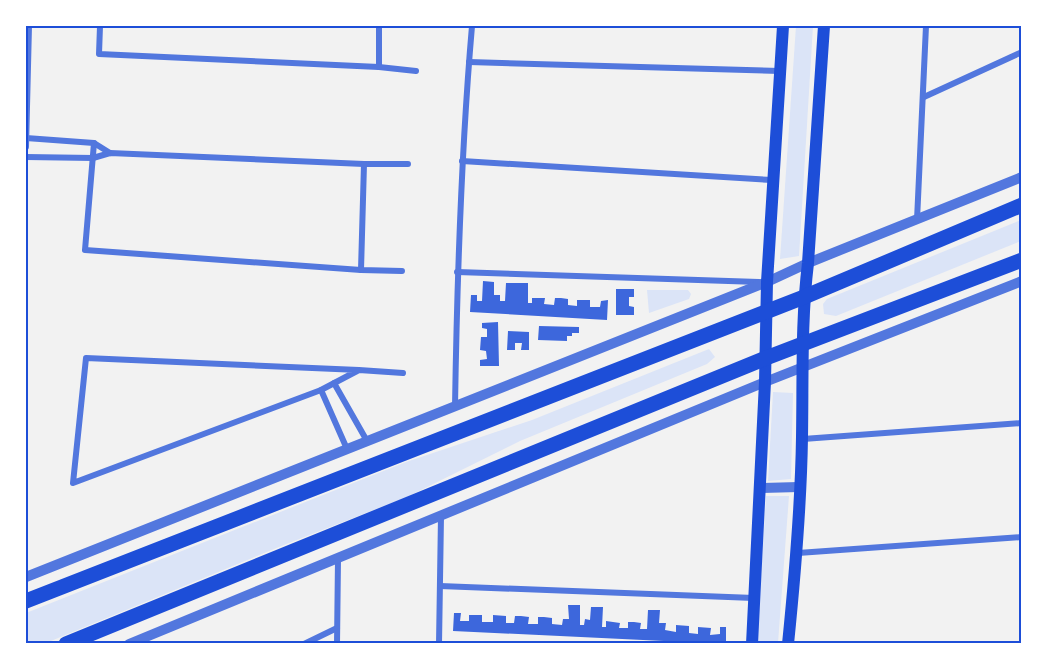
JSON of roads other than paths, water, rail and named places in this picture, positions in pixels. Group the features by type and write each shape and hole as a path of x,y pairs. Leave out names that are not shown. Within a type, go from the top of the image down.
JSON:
{"main road":[{"path":"752,644 766,358 765,311 783,26"},
{"path":"788,644 798,553 804,297 824,26"},
{"path":"26,601 804,297 1022,205"},
{"path":"66,644 766,358 1022,260"}],"street":[{"path":"26,147 29,26"},
{"path":"100,26 99,54 379,67 416,71"},
{"path":"379,26 379,67"},
{"path":"455,407 457,272 472,26"},
{"path":"916,220 926,26"},
{"path":"924,97 1022,52"},
{"path":"469,62 780,70"},
{"path":"26,138 94,143 110,153"},
{"path":"94,143 85,250 402,271"},
{"path":"26,157 93,159 110,153 408,164"},
{"path":"462,161 772,180"},
{"path":"361,270 364,164"},
{"path":"26,577 767,282 808,263 1022,177"},
{"path":"457,272 767,282"},
{"path":"129,644 765,382 1022,281"},
{"path":"359,370 321,390 74,483 86,358 359,370 403,373"},
{"path":"334,383 367,441"},
{"path":"321,390 347,449"},
{"path":"802,439 1022,423"},
{"path":"760,488 799,487"},
{"path":"439,644 441,516"},
{"path":"798,553 1022,537"},
{"path":"337,644 338,559"},
{"path":"440,586 754,598"},
{"path":"304,644 337,628"}]}
